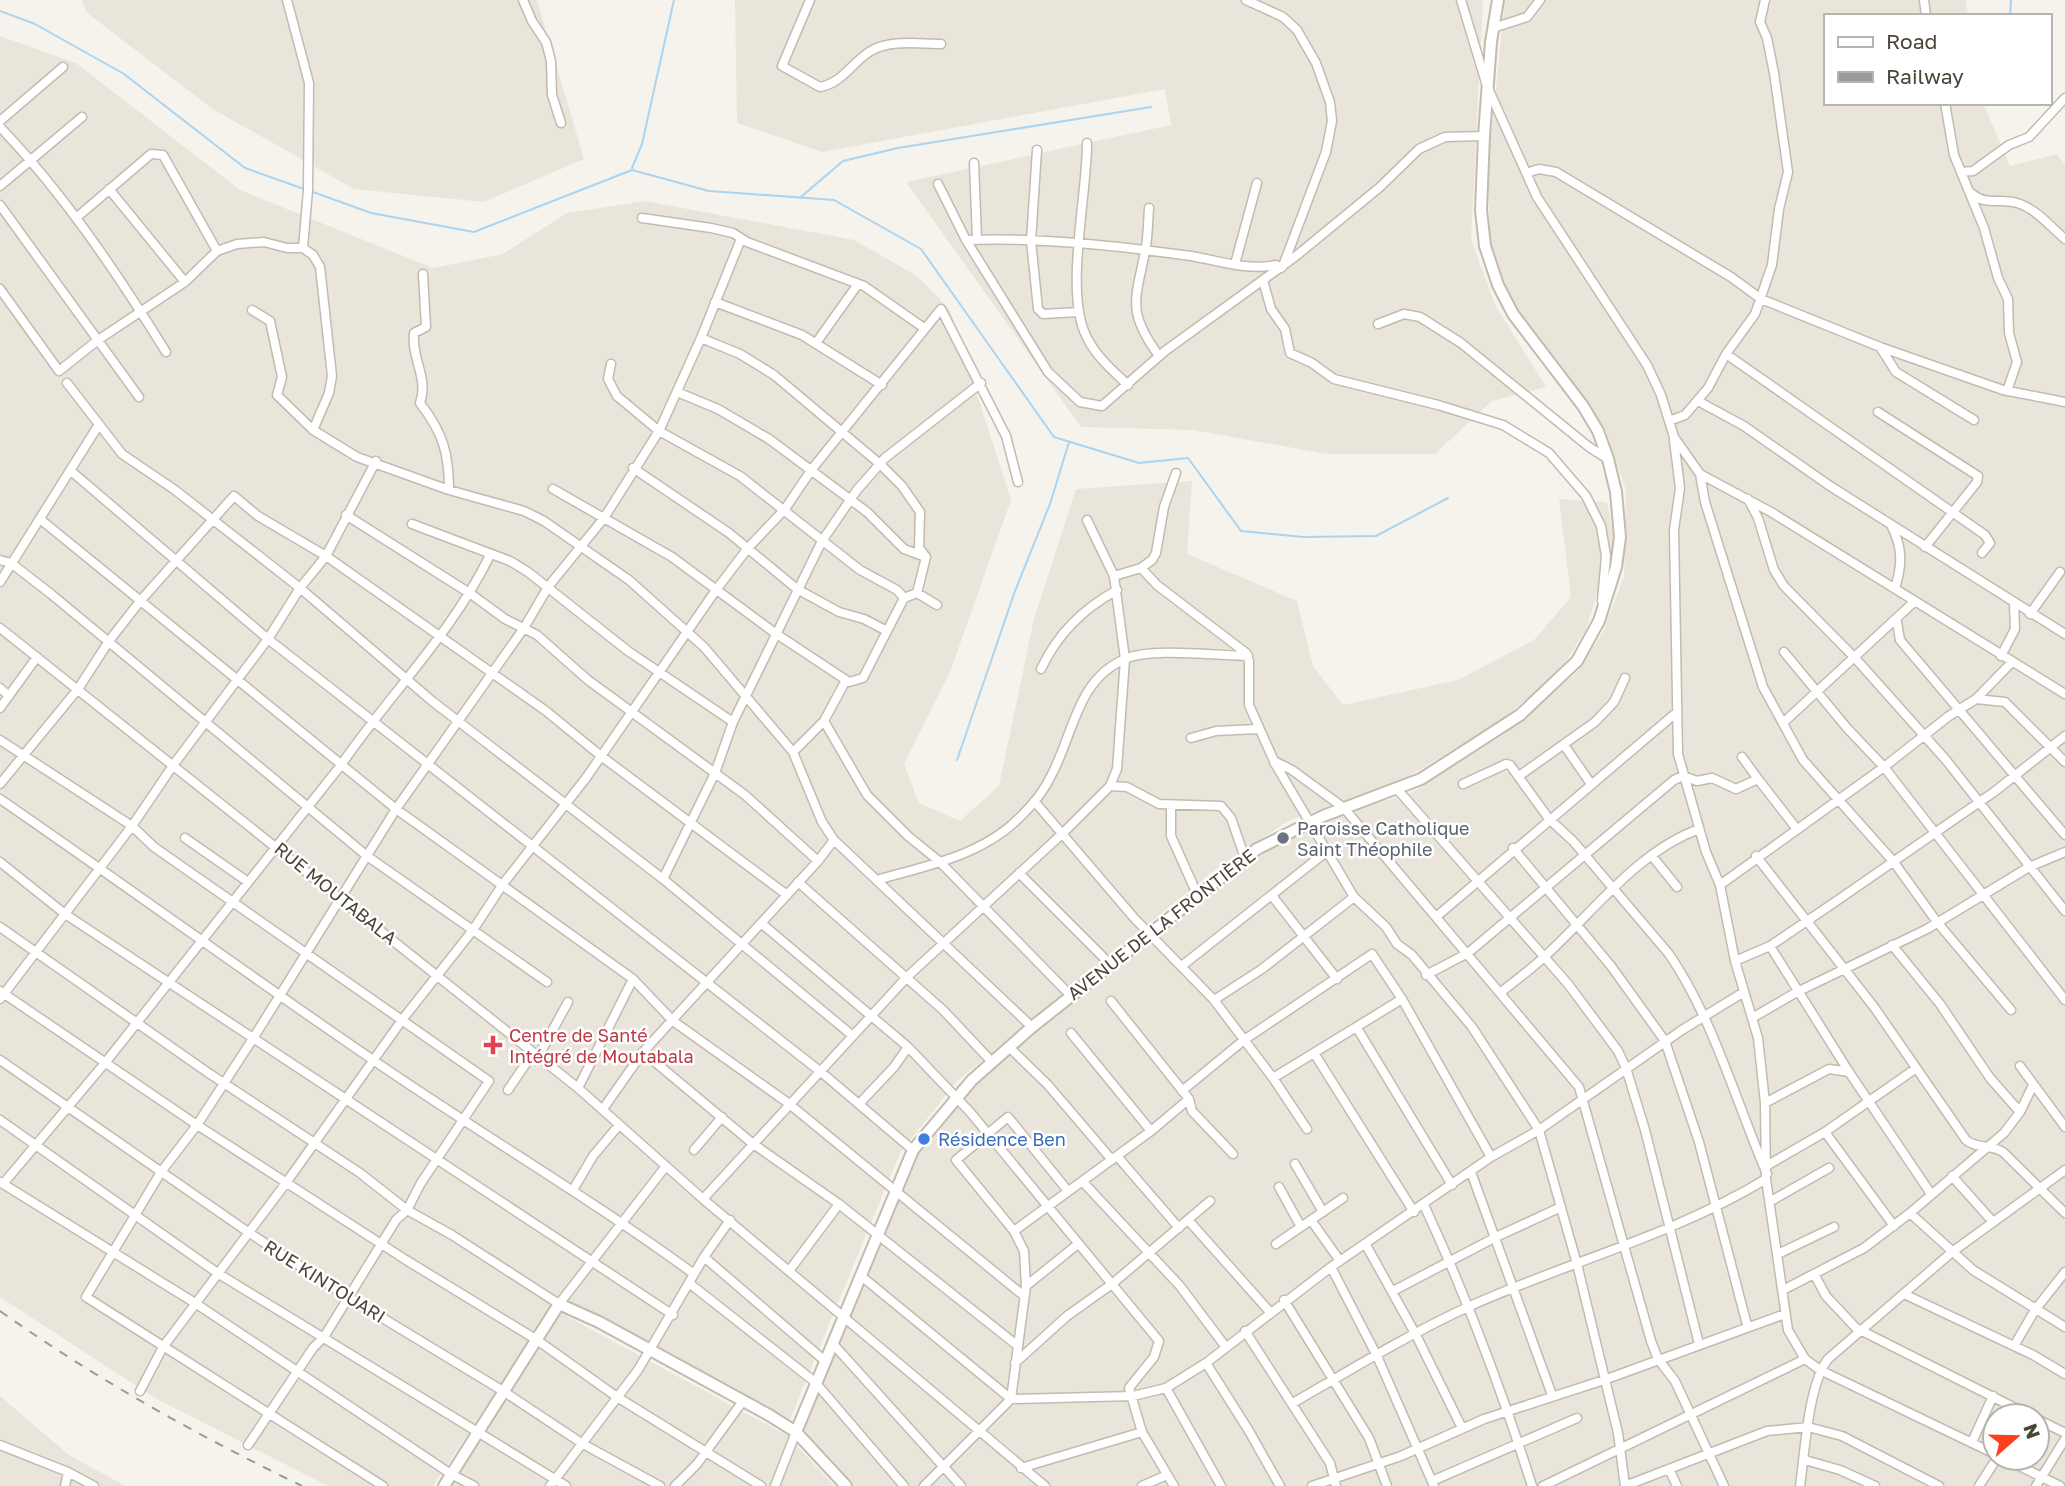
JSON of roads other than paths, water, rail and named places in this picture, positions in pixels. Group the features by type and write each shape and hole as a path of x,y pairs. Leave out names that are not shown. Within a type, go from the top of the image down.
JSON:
{"street":[{"path":"287,0 309,83 303,248"},
{"path":"523,0 532,21 547,42 551,61 552,94 561,123"},
{"path":"810,0 782,66 820,87 845,75 878,48 941,44"},
{"path":"1246,0 1283,17 1297,30 1316,63 1330,102 1332,121 1326,152 1282,267"},
{"path":"1461,0 1487,86 1526,173 1548,214 1597,284 1647,365 1674,437 1680,488 1674,530 1678,754 1699,829 1720,885 1735,961 1758,1038 1765,1103 1767,1173 1788,1330 1805,1359 1820,1370 1981,1447"},
{"name":"AVENUE DE LA FRONTIÈRE","path":"776,1485 815,1382 834,1345 894,1191 913,1150 955,1098 1031,1027 1070,995 1197,894 1274,838 1344,808 1398,790 1446,766 1520,715 1577,661 1599,621 1616,567 1620,537 1616,492 1608,459 1598,431 1583,406 1513,314 1489,262 1481,210 1487,86 1498,0"},
{"path":"1493,28 1527,17 1540,0"},
{"path":"1669,421 1685,415 1698,401 1755,313 1772,265 1778,216 1788,172 1774,73 1767,38 1760,22 1765,0"},
{"path":"0,121 63,67"},
{"path":"1961,172 1973,171 2009,145 2029,137 2065,98"},
{"path":"1945,105 1954,155 1971,193 1998,278 2008,299 2009,333 2017,362 2007,391"},
{"path":"0,186 82,117"},
{"path":"0,128 31,160 76,218 141,311 166,352"},
{"path":"939,184 966,240 1034,353 1056,382 1080,402 1097,406 1106,405 1159,356 1282,267 1380,187 1419,149 1445,137 1484,136"},
{"path":"1087,143 1080,245 1079,312 1093,348 1128,385"},
{"path":"1037,150 1031,241 1040,312 1079,312"},
{"path":"76,218 151,154 163,155 217,251"},
{"path":"974,163 977,239"},
{"path":"1526,173 1539,169 1556,172 1721,271 1761,299 1880,347 2007,391 2065,402"},
{"path":"1235,264 1257,183"},
{"path":"109,189 185,282"},
{"path":"1971,193 1987,203 2007,201 2021,204 2065,239"},
{"path":"0,205 139,397"},
{"path":"1149,208 1145,251 1136,282 1135,300 1143,335 1159,356"},
{"path":"642,218 733,233 741,239 858,284 925,328"},
{"path":"383,1486 86,1297 161,1171 197,1125 396,809 456,720 524,628 548,587 604,518 633,468 659,431 741,239"},
{"path":"966,240 1080,245 1145,251 1256,268 1276,265 1282,267"},
{"path":"0,289 59,371 98,340 185,282 217,251 256,241 287,248 303,248 313,255 320,267 328,363 332,376 329,393 313,430"},
{"path":"423,274 426,327 414,333 412,348 425,384 420,403 440,435 449,457 449,490"},
{"path":"1263,280 1271,309 1285,329 1292,355 1312,363 1334,379 1503,425 1517,436 1531,440 1552,456 1586,496 1604,538 1606,556 1599,621"},
{"path":"816,343 858,284"},
{"path":"715,302 790,330 816,343 882,385"},
{"path":"140,1391 163,1347 316,1143 402,1020 473,930 503,884 601,756 716,590 748,548 785,509 812,469 941,309 1006,436 1018,482"},
{"path":"252,310 270,321 282,377 277,395 313,430 358,457 376,461 449,490 524,511 629,580 688,631 793,752 825,827 834,840 1031,1027"},
{"path":"1378,324 1404,314 1420,317 1461,343 1560,424 1608,459"},
{"path":"701,338 740,354 774,375 825,415 841,433 880,464 902,486 920,512 919,548 926,557"},
{"path":"1880,347 1896,372 1974,420"},
{"path":"1726,354 1988,538 1990,543 1982,553"},
{"path":"611,364 608,379 617,396 659,431 740,476 860,570 897,590 904,598"},
{"path":"67,383 122,454 214,519 300,588 405,679 564,805 663,879 853,1036"},
{"path":"663,879 715,773 733,722 822,541 849,501 880,464 981,383"},
{"path":"677,392 718,409 812,469 849,501 867,512 904,549 926,557"},
{"path":"1698,401 1744,426 1926,547 2065,634"},
{"path":"1878,412 1978,476 1977,482 1926,547"},
{"path":"0,582 98,426"},
{"path":"1674,437 1700,474 1705,502 1763,687 1803,760 1893,861 1937,922 2011,1010"},
{"path":"376,461 326,556 300,588 268,639 174,764 132,826 1,995 286,1183 537,1340 617,1396 761,1486"},
{"path":"633,468 748,548 797,589 839,612 864,619 887,631"},
{"path":"71,471 268,639 821,1072 913,1150"},
{"path":"1114,576 1141,568 1156,553 1164,508 1176,473"},
{"path":"1700,474 1748,499 2065,694"},
{"path":"553,489 672,557 775,633 846,680 857,681 863,678 904,598 917,593"},
{"path":"0,784 78,689 109,641 141,600 234,496 258,516 326,556 441,636 787,895"},
{"path":"1748,499 1758,519 1774,570 1784,586 1855,658 1924,735 2065,911"},
{"path":"346,515 537,635 588,680 744,795 818,861"},
{"path":"40,519 204,651 235,681 396,809 633,979 673,1021 788,1103 1024,1296"},
{"path":"703,1199 788,1103 821,1072 907,977 1110,786 1117,769 1125,659 1114,576 1087,520"},
{"path":"412,524 509,561 548,587 618,643 733,722"},
{"path":"1891,524 1899,541 1901,561 1895,589"},
{"path":"474,1486 451,1474 195,1303 2,1183 105,1063 341,765 372,720 441,636 471,594 491,555"},
{"path":"917,593 926,557"},
{"path":"0,560 10,563 109,641 367,856 547,982"},
{"path":"1141,568 1157,584 1248,656"},
{"path":"2030,614 2060,572"},
{"path":"1041,669 1056,640 1079,615 1117,590"},
{"path":"917,593 937,605"},
{"path":"1784,722 1896,622 1915,601"},
{"path":"2001,656 2015,629 2014,604"},
{"path":"1896,622 1900,640 2065,835"},
{"name":"RUE MOUTABALA","path":"0,628 578,1088 703,1199 1045,1486"},
{"path":"1784,652 1815,692 1884,767 2065,1000"},
{"path":"877,880 940,862 1000,835 1035,802 1052,774 1084,695 1100,674 1125,659 1147,654 1248,656"},
{"path":"1248,656 1249,705 1257,729 1326,852 1354,897 1386,927 1472,1027 1539,1130 1577,1264 1620,1449 1625,1486 1670,1471 1767,1431 1808,1427 1842,1436 1939,1486"},
{"path":"0,708 37,657"},
{"path":"1720,885 1756,856 1976,699 2012,662"},
{"path":"1519,776 1609,709 1625,677"},
{"path":"793,752 824,721 846,680"},
{"path":"0,688 9,696"},
{"path":"1976,699 2005,702 2052,746 2065,762"},
{"path":"1436,917 1513,848 1676,712"},
{"path":"824,721 867,795 908,836 940,862 982,908 1070,995"},
{"path":"1191,738 1216,731 1257,729"},
{"path":"1735,961 1770,946 1980,802 2065,736"},
{"path":"0,740 132,826 154,847 489,1082 421,1183 407,1210 396,1220 384,1244 324,1337 248,1445"},
{"path":"1564,745 1591,784"},
{"path":"1742,757 1796,828"},
{"path":"1274,761 1344,808 1567,1071 1583,1096 1658,1359 1675,1381 1724,1486"},
{"path":"1463,784 1506,764 1519,776 1549,819 1669,954 1683,974 1704,1017 1767,1173"},
{"path":"1426,975 1468,953 1510,920 1663,787 1683,776 1697,781 1712,778 1736,789 1758,779"},
{"path":"1110,786 1126,787 1159,804 1221,806 1226,809 1245,858"},
{"path":"1398,790 1545,957 1611,1041 1626,1068 1699,1344"},
{"path":"0,799 100,868 199,942 374,1061 573,1190 694,1274"},
{"path":"1035,802 1147,933 1183,965 1214,1000 1273,1077 1307,1129"},
{"path":"1171,806 1171,836 1197,894"},
{"path":"1501,992 1545,957 1576,923 1667,843 1699,829"},
{"path":"185,838 248,882"},
{"path":"603,1109 643,1052 818,861 834,840"},
{"path":"1513,848 1576,923 1665,1041 1699,1142 1747,1325"},
{"path":"1183,965 1273,897 1326,852"},
{"path":"1752,1018 1797,992 1937,922 2029,867 2065,852"},
{"path":"1652,856 1677,887"},
{"path":"1756,856 1844,968 1966,1140 1971,1145 1987,1146 2003,1152 2065,1213"},
{"path":"0,862 65,914 673,1315"},
{"path":"1019,873 1110,964"},
{"path":"798,882 907,977 992,1062"},
{"path":"1273,897 1337,979"},
{"path":"1214,1000 1354,897"},
{"path":"761,923 908,1047 988,1133 1046,1207 1159,1341 1154,1357 1131,1383 1142,1432 1174,1486"},
{"path":"0,928 224,1083 316,1143 407,1210 452,1235 559,1304 651,1350 796,1433 846,1486"},
{"path":"1892,945 1940,1004 1990,1078 2020,1112"},
{"path":"1770,946 1868,1102 1931,1194"},
{"path":"1182,1091 1244,1040 1373,954 1402,999 1492,1157"},
{"path":"578,1088 633,979"},
{"path":"860,1275 1011,1399 1133,1396 1166,1388 1206,1363 1284,1300 1331,1267 1492,1157 1539,1130 1583,1096 1665,1041 1744,992"},
{"path":"1273,1077 1402,999"},
{"path":"1111,1001 1182,1091 1192,1111 1233,1154"},
{"path":"508,1090 535,1055 568,1002"},
{"path":"1357,1028 1452,1185"},
{"path":"1071,1033 1151,1131"},
{"path":"860,1104 908,1047"},
{"path":"1010,1048 1048,1085 1179,1228"},
{"path":"643,1052 752,1143 839,1204 1018,1346"},
{"path":"1314,1053 1414,1212"},
{"name":"RUE KINTOUARI","path":"0,1060 248,1232 348,1297 503,1391 583,1444 660,1486"},
{"path":"2020,1066 2065,1127"},
{"path":"1765,1103 1829,1069 1849,1072"},
{"path":"1293,1404 1468,1307 1716,1208 1915,1069"},
{"path":"1783,1290 1864,1248 1910,1213 2004,1133 2020,1112 2033,1084"},
{"path":"1014,1231 1151,1131 1188,1100"},
{"path":"694,1150 722,1117"},
{"path":"924,1486 980,1434 1011,1399 1026,1286 1024,1251 1014,1231 956,1161 1010,1118 1068,1191"},
{"path":"0,1120 135,1217 219,1273 552,1482 566,1486"},
{"path":"573,1190 593,1156 619,1125"},
{"path":"1825,1132 1894,1226"},
{"path":"1295,1164 1323,1212"},
{"path":"444,1486 559,1304 666,1166"},
{"path":"1771,1201 1829,1168"},
{"path":"1800,1486 1808,1427 1820,1370 1843,1344 1952,1252 2065,1170"},
{"path":"1471,1172 1552,1395"},
{"path":"1952,1176 1993,1222"},
{"path":"1083,1182 1180,1286 1225,1346"},
{"path":"1279,1187 1301,1227"},
{"path":"1276,1244 1343,1198"},
{"path":"1015,1363 1068,1316 1112,1284 1210,1201"},
{"path":"789,1271 839,1204"},
{"path":"1424,1205 1451,1261 1508,1410 1532,1486"},
{"path":"1393,1291 1496,1237 1562,1207"},
{"path":"1910,1213 1973,1270 2065,1327"},
{"path":"552,1482 651,1350 704,1257 730,1220"},
{"path":"1311,1220 1340,1261"},
{"path":"1189,1221 1270,1312"},
{"path":"1778,1254 1834,1227"},
{"path":"1026,1286 1078,1244"},
{"path":"1366,1245 1416,1335 1462,1429"},
{"path":"704,1257 825,1362"},
{"path":"1331,1267 1377,1356 1433,1484 1577,1418"},
{"path":"2014,1346 2035,1310 2065,1272"},
{"path":"1814,1274 1826,1296 1856,1328 2004,1402"},
{"path":"689,1283 815,1382 904,1486"},
{"path":"1904,1294 2014,1346 2065,1374"},
{"path":"1284,1300 1369,1438 1387,1486"},
{"path":"1312,1486 1335,1481 1380,1464 1508,1410 1604,1380 1747,1325 1785,1314"},
{"path":"1245,1331 1329,1462 1335,1481"},
{"path":"834,1345 961,1486"},
{"path":"1543,1486 1805,1359"},
{"path":"1206,1363 1280,1486"},
{"path":"1166,1388 1222,1486"},
{"path":"1972,1442 1993,1396"},
{"path":"675,1486 707,1450 743,1401"},
{"path":"1021,1468 1142,1432"},
{"path":"2038,1482 2065,1439"},
{"path":"0,1445 68,1472 94,1486"},
{"path":"1805,1460 1840,1470 1875,1486"},
{"path":"1670,1471 1677,1486"},
{"path":"65,1486 68,1472"},
{"path":"2023,1472 2038,1482 2060,1486"},
{"path":"1142,1486 1167,1475"}],"waterway":[{"path":"632,168 642,144 674,0"},
{"path":"2010,14 2011,0"},
{"path":"0,11 35,24 124,74 245,168 304,189"},
{"path":"802,196 843,161 898,148 1151,107"},
{"path":"313,192 371,213 474,232 632,170 709,191 834,200 921,249 1054,437 1139,463 1188,458 1241,531 1303,537 1376,536 1448,498"},
{"path":"957,760 1015,591 1050,504 1069,442"}],"railway":[{"path":"0,1311 73,1360 148,1405 302,1486"}],"place":[{"name":"Paroisse Catholique Saint Théophile","path":"1283,838"},
{"name":"Centre de Santé Intégré de Moutabala","path":"493,1045"},
{"name":"Résidence Ben","path":"924,1139"}]}
